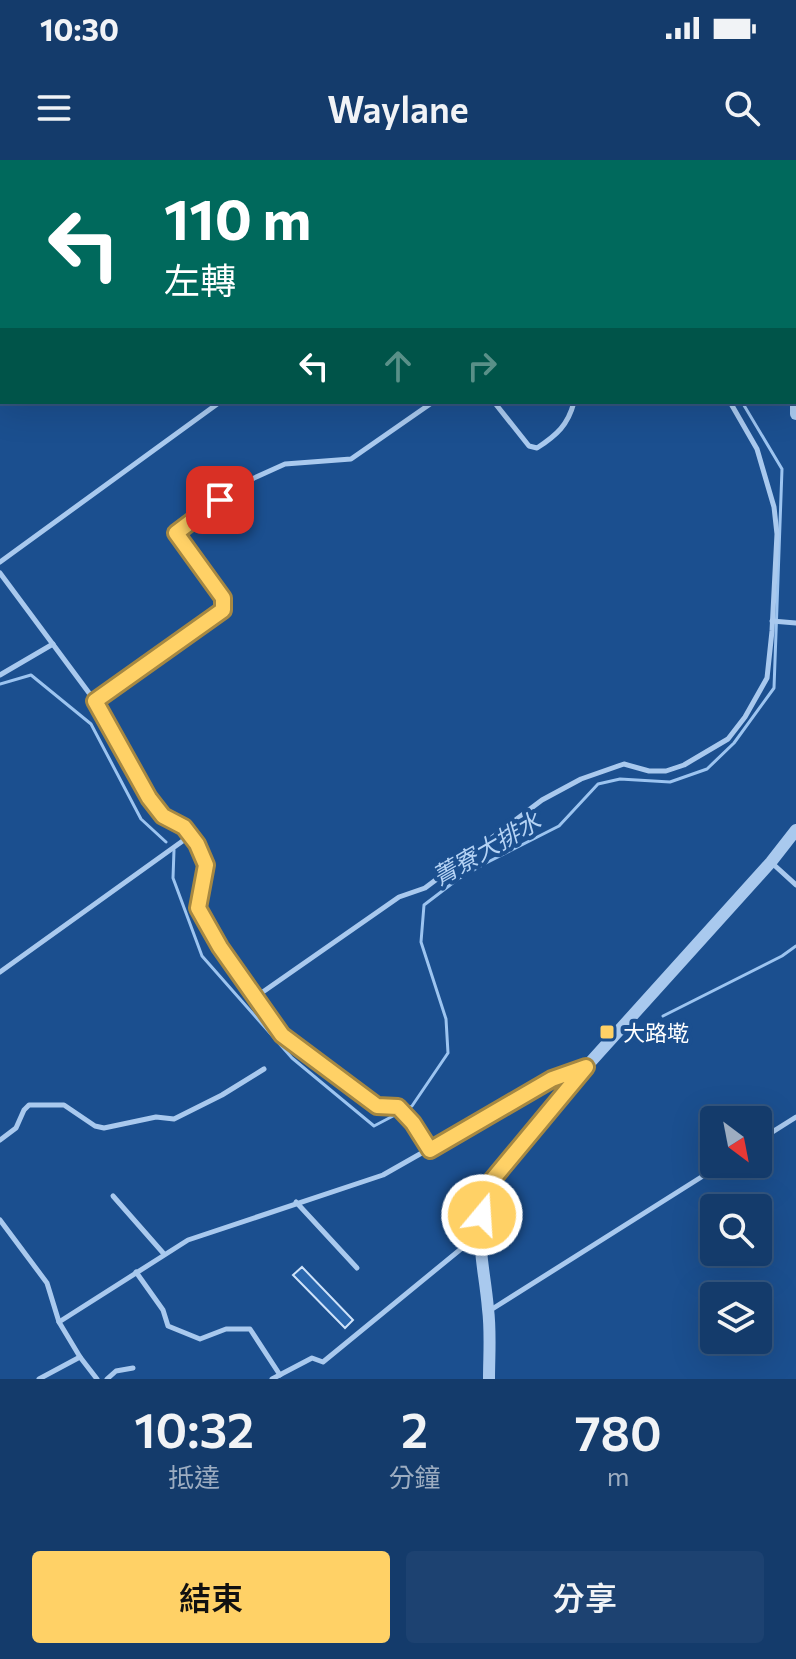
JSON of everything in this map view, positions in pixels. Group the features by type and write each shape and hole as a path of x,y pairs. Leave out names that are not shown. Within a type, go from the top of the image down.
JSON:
{"street":[{"path":"796,355 796,414"},
{"path":"489,1379 489,1311 478,1235 485,1195 493,1179 586,1067 771,862 796,830"}],"lane":[{"path":"0,562 217,404"},
{"path":"95,701 223,610 223,598 176,533 241,484 285,464 351,459 430,404"},
{"path":"496,404 529,446 537,448 559,434 570,417 573,404"},
{"path":"257,996 399,897 425,888 542,800 581,779 624,764 657,771 684,765 728,739 745,717 767,678 774,621 777,534 774,507 757,449 731,404"},
{"path":"0,573 95,701 149,798 163,816 184,827 197,844 206,865 198,908 220,947 282,1035 377,1106 398,1107 413,1123 430,1150"},
{"path":"774,621 796,623"},
{"path":"0,675 53,644"},
{"path":"0,972 191,835"},
{"path":"771,862 796,885"},
{"path":"59,1322 188,1240 383,1175 552,1079 586,1067"},
{"path":"0,1140 16,1128 29,1105 64,1105 95,1126 104,1128 156,1117 174,1119 264,1069"},
{"path":"772,1132 796,1117"},
{"path":"489,1311 700,1178"},
{"path":"113,1196 164,1254"},
{"path":"296,1202 357,1268"},
{"path":"0,1220 47,1283 59,1322 97,1379"},
{"path":"272,1379 312,1358 323,1362 478,1235"},
{"path":"136,1272 163,1310 168,1326 200,1339 226,1329 250,1329 280,1375"},
{"path":"39,1379 80,1357"},
{"path":"107,1379 116,1371 133,1368"}],"building":[{"path":"498,1199 518,1216 509,1225 505,1222 500,1228 491,1220 493,1205"},
{"path":"302,1267 353,1320 345,1328 293,1275"}],"waterway":[{"name":"菁寮大排水","path":"174,850 173,878 202,956 292,1058 374,1126 412,1106 448,1053 446,1019 421,942 424,905 458,879 559,826 598,784 620,779 670,782 707,769 734,743 774,688 782,469 743,404"},
{"name":"菁寮大排水","path":"0,684 31,675 91,724 141,819 166,842"},
{"path":"663,1016 796,946"}],"place":[{"name":"大路墘","path":"607,1032"}],"route":[{"path":"220,500 176,533 223,598 223,610 95,701 149,798 163,816 184,827 197,844 206,865 198,908 220,947 282,1035 377,1106 398,1107 413,1123 430,1150 552,1079 586,1067 493,1179 485,1195 482,1215"}]}
